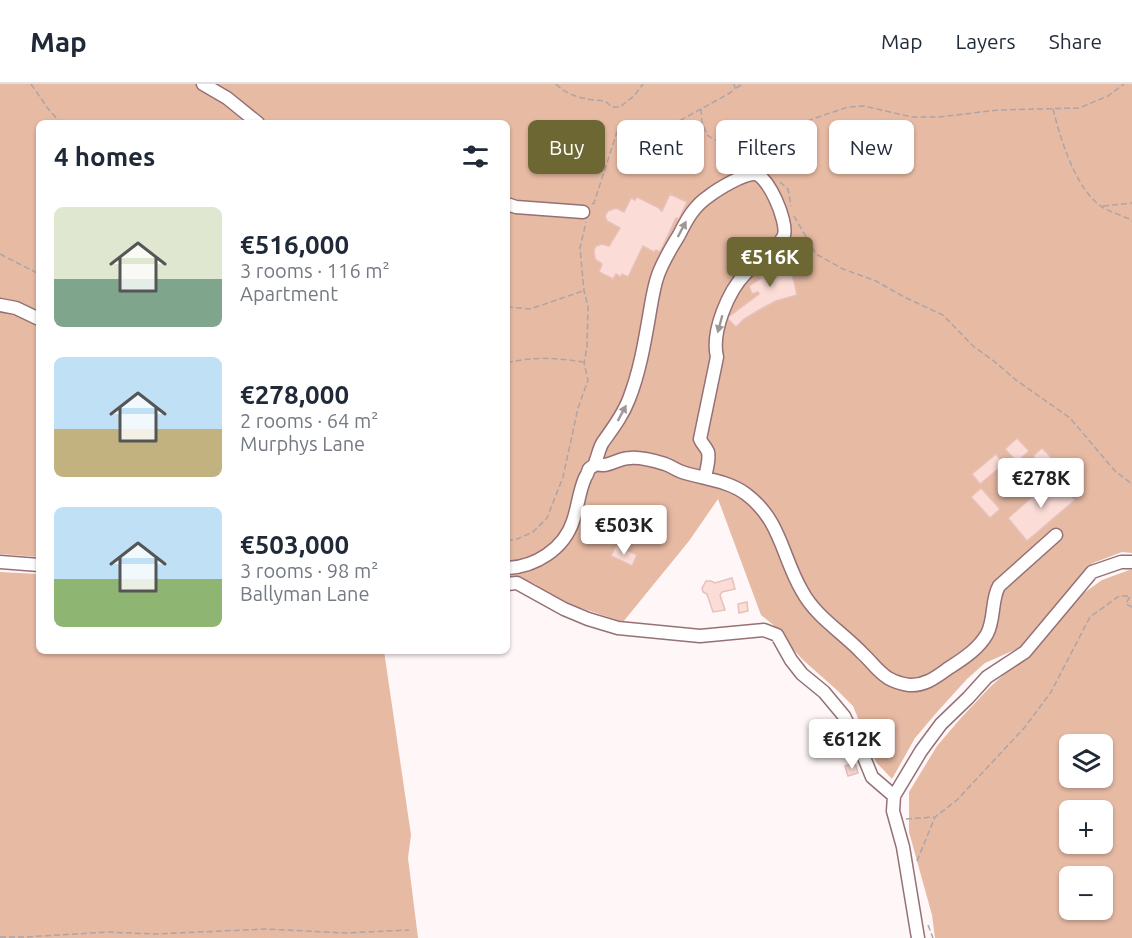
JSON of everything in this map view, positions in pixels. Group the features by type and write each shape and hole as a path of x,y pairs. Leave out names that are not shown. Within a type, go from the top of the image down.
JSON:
{"street":[{"path":"203,84 227,98 254,120"},
{"path":"510,568 526,566 541,560 566,537 573,523 584,481 595,464 602,444 629,400 639,366 658,275 689,215 710,195 751,174 757,174 764,178 781,212 785,223 785,233 780,242 744,274 725,306 718,327 717,357 700,439 709,457 705,478"},
{"path":"510,205 583,212"},
{"path":"0,305 16,308 36,318"},
{"path":"595,464 601,465 625,458 638,458 665,464 679,472 737,488 747,495 772,521 802,592 814,608 882,673 898,683 911,685 933,680 969,654 987,634 999,586 1056,535"},
{"path":"0,562 36,565"},
{"path":"918,938 903,847 893,811 894,796 921,751 941,724 987,676 1024,652 1092,572 1121,562 1132,562"},
{"path":"510,583 517,582 564,609 588,619 618,627 700,636 764,630 777,635 790,660 802,674 824,692 844,716 872,777 894,796"}],"path":[{"path":"31,84 58,120"},
{"path":"556,84 573,95 605,101 612,107 620,107 634,96 643,84"},
{"path":"734,84 735,88"},
{"path":"510,540 533,532 547,518 563,477 588,380 584,363 587,347 588,306 584,291 580,248 586,221 583,212 594,203 617,132 633,124 645,128 670,126 743,84"},
{"path":"810,120 848,107 864,106 912,117 939,117 998,110 1080,108 1108,96 1124,84"},
{"path":"701,108 702,122 707,135 716,140"},
{"path":"1053,108 1058,131 1083,189 1102,207 1132,220"},
{"path":"776,178 789,189 791,208"},
{"path":"1102,207 1132,203"},
{"path":"793,215 816,254 843,269 876,281 943,315 973,346 1070,418 1115,471 1132,484"},
{"path":"0,254 36,272"},
{"path":"510,307 530,309 584,291"},
{"path":"510,362 535,357 584,363"},
{"path":"918,869 917,860 935,817 957,800 1025,727 1051,692 1090,617 1119,596 1130,596 1126,604 1132,606"},
{"path":"896,820 935,817"},
{"path":"926,919 933,938"},
{"path":"0,937 266,929 345,933 409,930"}],"shaded area":[{"path":"0,84 1132,84 1132,553 1122,552 1093,563 1019,648 985,663 967,679 915,738 892,779 876,762 853,706 803,660 777,628 761,615 718,499 689,541 623,622 544,593 535,584 510,577 510,120 36,120 36,557 0,554"},
{"path":"1132,569 1132,938 935,938 932,915 909,832 909,792 937,746 960,719 1078,597 1102,580"},
{"path":"0,572 36,574 36,654 384,654 411,835 408,858 418,938 0,938"}],"building":[{"path":"670,194 687,202 679,219 676,218 660,252 656,250 654,252 643,246 628,277 616,274 613,279 599,272 602,264 595,259 594,250 596,246 602,244 609,246 620,228 607,221 605,216 608,211 616,208 624,212 631,198 635,200 637,197 662,211"},
{"path":"787,253 800,260 792,276 797,295 776,301 744,319 736,327 727,318 759,294 758,292 752,294 749,286 761,278 759,277 765,266 769,269 775,258 782,262"},
{"path":"1017,438 1029,451 1017,462 1005,449"},
{"path":"1042,448 1062,469 1053,477 1033,456"},
{"path":"996,454 1004,464 980,484 972,474"},
{"path":"1055,477 1075,500 1027,541 1008,518"},
{"path":"981,488 1000,509 990,518 971,497"},
{"path":"616,545 637,555 632,566 611,556"},
{"path":"732,578 735,589 722,592 720,595 725,610 713,612 707,594 702,588 706,581 715,583"},
{"path":"747,602 748,611 739,613 738,604"},
{"path":"855,763 858,773 848,776 845,766"}]}
